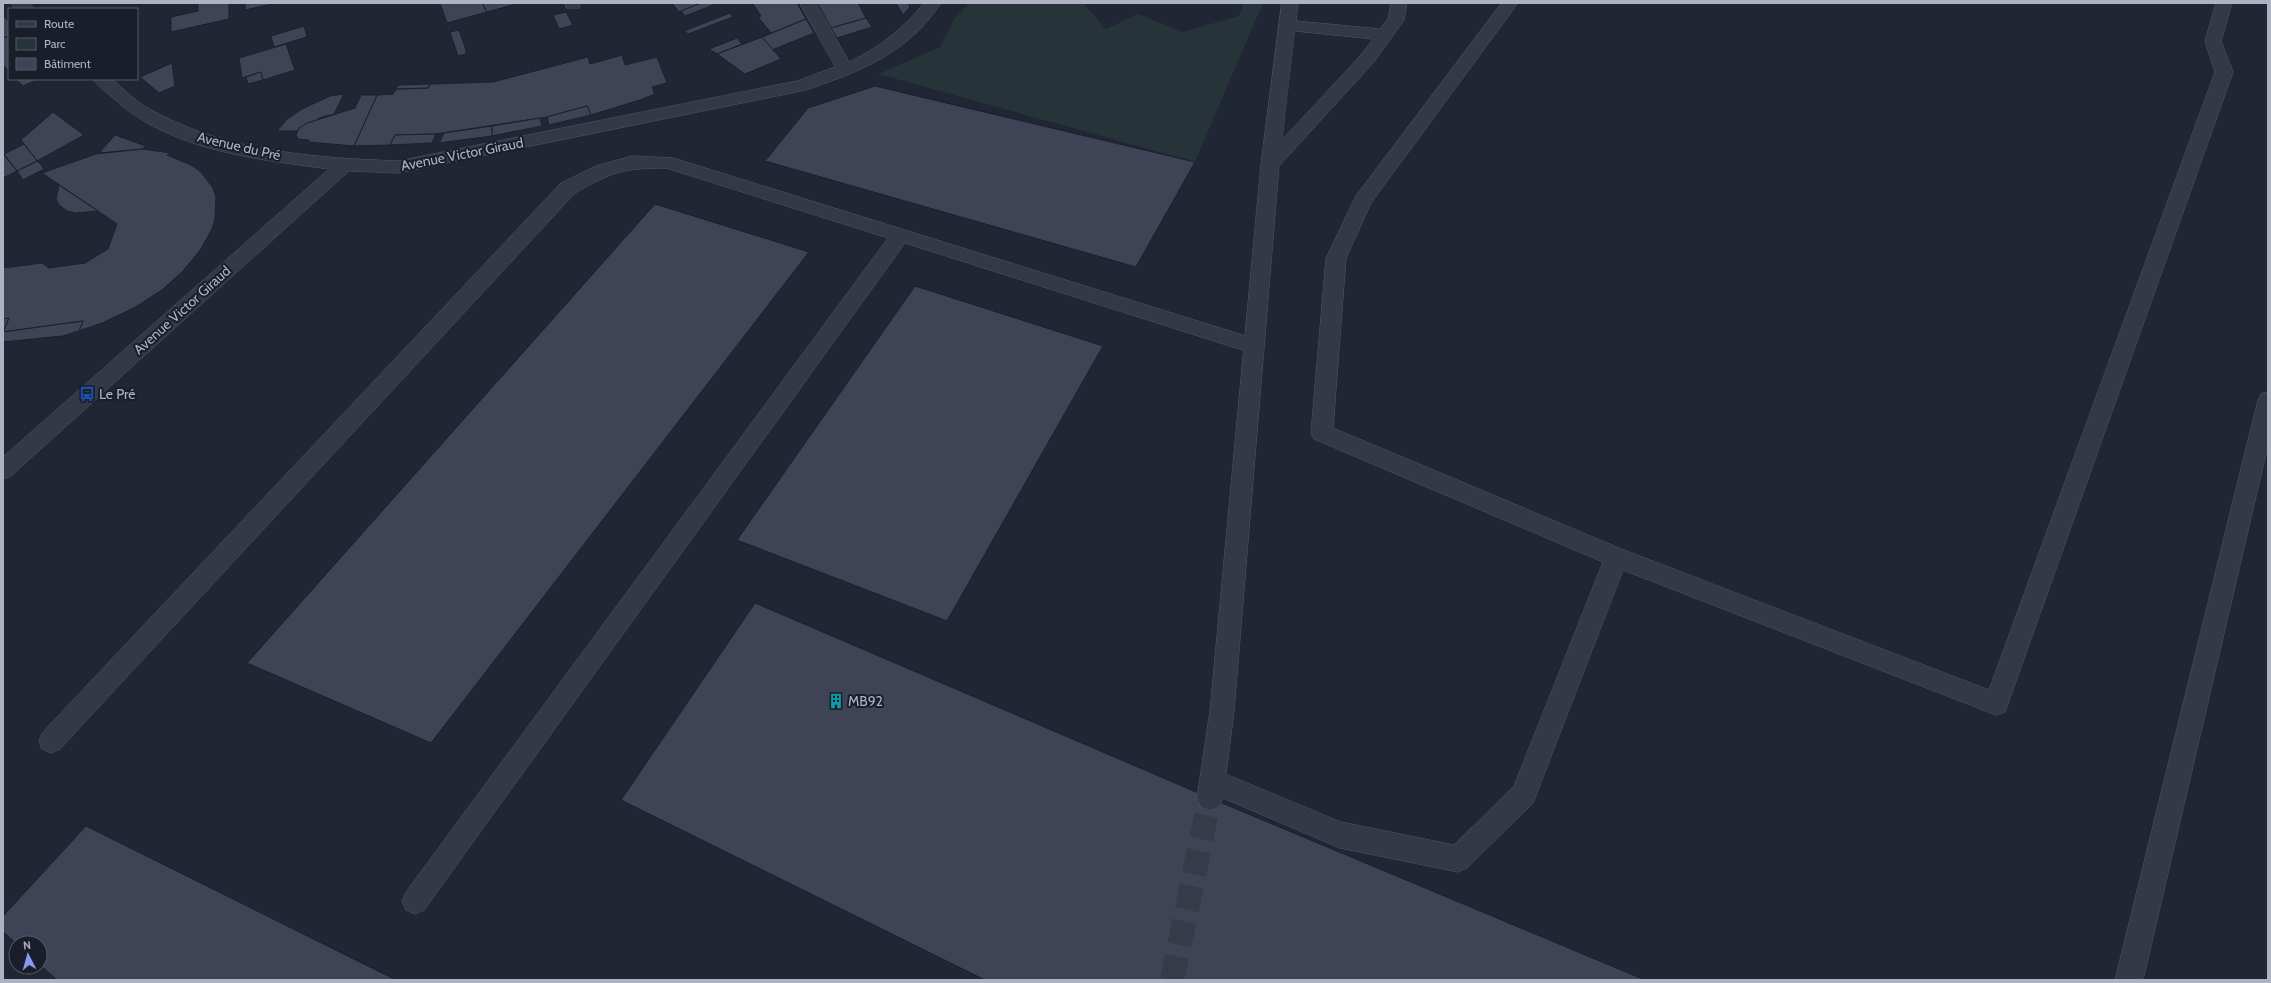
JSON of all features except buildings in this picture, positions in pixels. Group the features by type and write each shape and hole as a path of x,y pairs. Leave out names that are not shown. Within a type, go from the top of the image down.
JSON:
{"street":[{"path":"808,3 846,71"},
{"name":"Avenue Victor Giraud","path":"3,470 345,165 398,167 800,86 846,71 903,37 933,3"},
{"path":"1290,3 1270,164 1222,711 1212,790 1340,835 1458,859 1524,794 1616,557"},
{"path":"1270,164 1367,59 1396,20 1399,3"},
{"path":"1510,3 1363,201 1336,258 1322,433 1616,557 1996,704 2224,72 2213,41 2224,3"},
{"path":"1288,25 1385,35"},
{"name":"Avenue du Pré","path":"103,80 134,108 172,128 213,142 279,156 345,165"},
{"path":"51,741 568,188 602,170 633,162 667,162 1255,346"},
{"path":"415,901 902,235"},
{"path":"2130,980 2268,400"}],"green space":[{"path":"970,3 1083,3 1106,29 1138,14 1183,32 1239,16 1244,3 1263,3 1195,162 879,74 940,47 955,18"}],"tunnel":[{"path":"1172,980 1210,798"}],"place":[{"name":"Le Pré","path":"87,394"},
{"name":"MB92","path":"836,701"}]}
